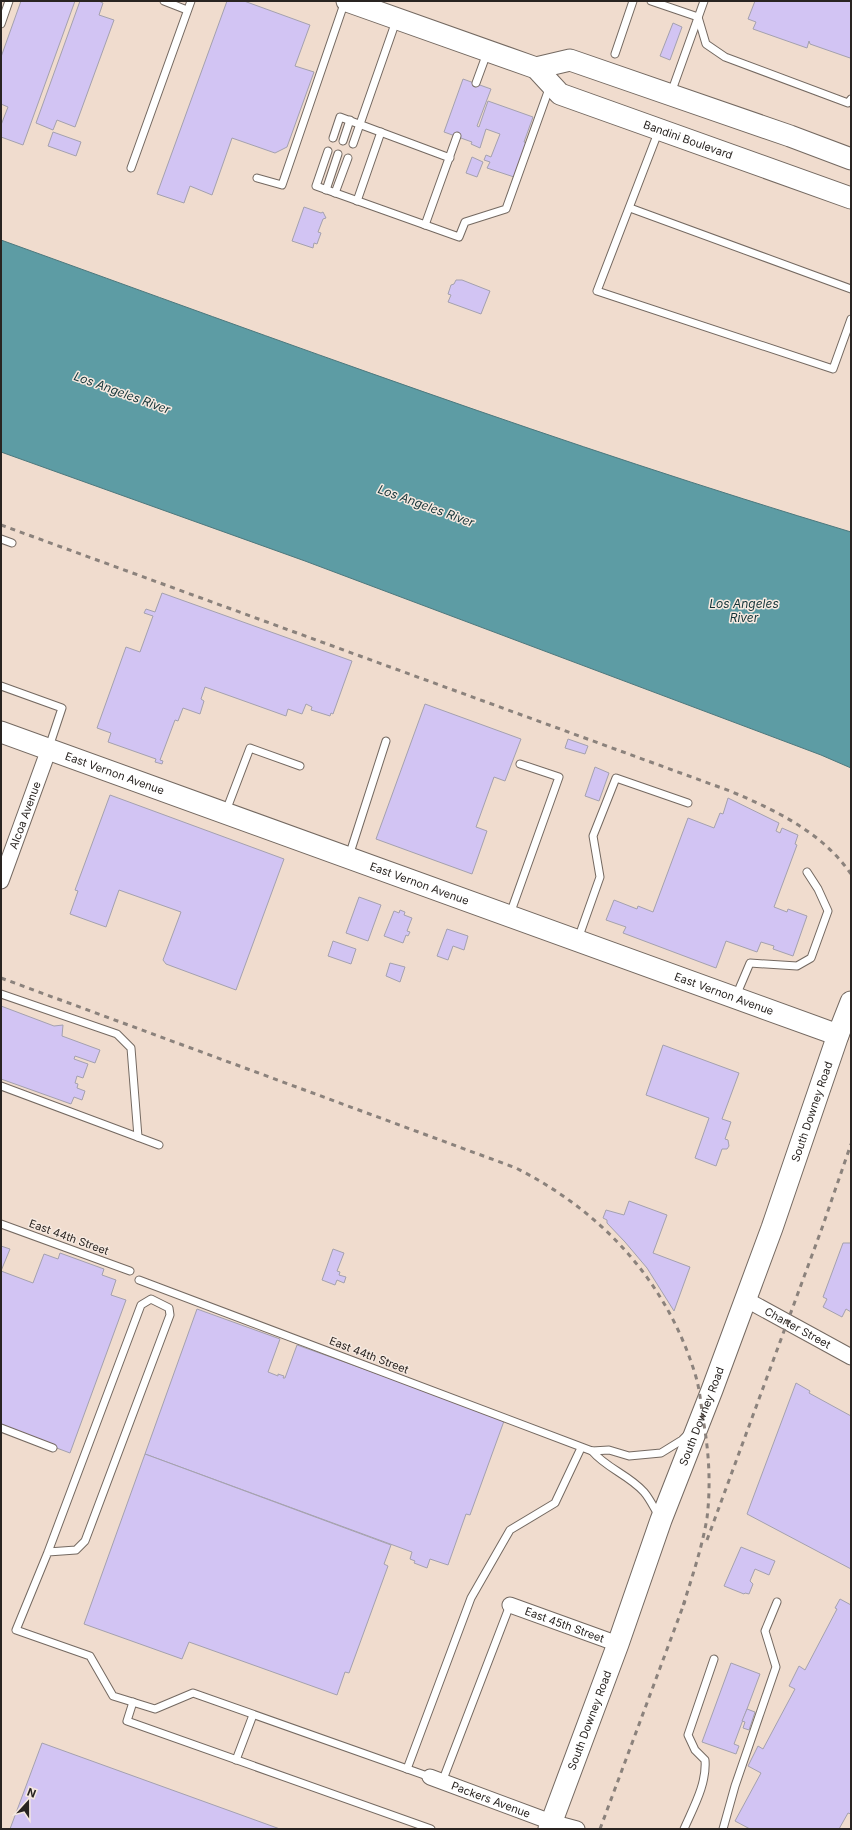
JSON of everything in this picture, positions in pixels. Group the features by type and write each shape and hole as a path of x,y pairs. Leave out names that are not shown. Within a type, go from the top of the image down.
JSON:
{"main road":[{"name":"Bandini Boulevard","path":"346,1 536,68 560,94 851,198"},
{"path":"536,68 570,60 790,136 851,159"},
{"name":"East Vernon Avenue","path":"1,732 838,1035"},
{"name":"South Downey Road","path":"550,1825 618,1644 661,1520 772,1228 838,1035 851,1002"}],"street":[{"name":"Alcoa Avenue","path":"1,881 49,749"},
{"name":"Charter Street","path":"745,1299 851,1356"},
{"name":"East 45th Street","path":"510,1605 618,1644"},
{"name":"Packers Avenue","path":"436,1780 550,1825 577,1829"}],"lane":[{"path":"1,24 10,1"},
{"path":"164,1 188,10"},
{"path":"131,168 191,1"},
{"path":"258,178 282,185 346,1"},
{"path":"615,54 633,1"},
{"path":"651,1 698,17"},
{"path":"670,94 704,1"},
{"path":"698,17 706,44 725,56 848,103 851,99"},
{"path":"353,144 397,19"},
{"path":"476,83 488,50"},
{"path":"328,151 316,186 459,237 466,222 506,208 550,84"},
{"path":"333,138 340,117 450,158"},
{"path":"343,141 350,120"},
{"path":"659,130 597,291 833,369 851,320"},
{"path":"357,201 381,132"},
{"path":"425,225 457,136"},
{"path":"326,190 338,154"},
{"path":"335,193 348,158"},
{"path":"630,208 851,289"},
{"path":"1,539 12,543"},
{"path":"1,686 62,708 49,749"},
{"path":"349,858 386,741"},
{"path":"225,813 250,748 300,766"},
{"path":"509,916 558,777 520,764"},
{"path":"578,941 600,877 593,836 616,778 688,803"},
{"path":"735,998 750,963 797,966 811,958 828,911 818,888 807,872"},
{"path":"1,994 117,1034 131,1048 138,1137"},
{"path":"1,1086 159,1145"},
{"name":"East 44th Street","path":"1,1224 130,1271"},
{"name":"East 44th Street","path":"139,1280 592,1451 609,1450 628,1456 661,1453 682,1440 698,1424"},
{"path":"156,1286 151,1299 141,1305 48,1552 16,1630 90,1656 113,1696 155,1709 193,1693 436,1780 510,1605"},
{"path":"48,1552 76,1550 85,1541 170,1315 169,1308 151,1299"},
{"path":"1,1428 53,1448"},
{"path":"407,1769 471,1598 510,1530 555,1503 581,1448"},
{"name":"East 44th Street","path":"592,1451 600,1460 626,1477 644,1492 661,1520"},
{"path":"723,1829 735,1786 776,1667 765,1631 776,1602"},
{"path":"684,1829 706,1771 705,1760 694,1750 688,1735 714,1660"},
{"path":"134,1702 127,1721 431,1829"},
{"path":"236,1760 253,1715"}],"shaded area":[{"path":"1,1 851,1 851,1829 1,1829"}],"water":[{"name":"Los Angeles River","path":"1,240 318,355 530,429 744,499 851,532 851,768 821,755 305,561 1,452"}],"building":[{"path":"21,1 75,1 23,145 1,137 1,125 8,107 1,104 1,57"},
{"path":"80,1 99,1 103,3 99,15 114,20 75,127 57,120 53,130 36,123"},
{"path":"227,1 244,1 310,25 295,66 314,72 287,147 275,153 232,138 212,195 190,186 184,203 157,194"},
{"path":"755,1 851,1 850,58 810,44 809,41 807,48 753,29 756,22 748,19"},
{"path":"673,23 682,27 670,60 660,56"},
{"path":"463,79 491,89 477,126 479,127 488,101 533,117 524,142 527,143 514,177 487,168 490,162 484,160 486,155 491,157 500,134 486,129 480,148 471,144 472,142 444,132"},
{"path":"53,132 81,142 76,156 48,146"},
{"path":"472,157 483,162 477,177 466,173"},
{"path":"304,207 321,213 323,212 326,218 323,219 318,232 321,233 317,244 314,243 313,248 292,241"},
{"path":"456,280 462,280 490,291 481,314 448,302 451,295 448,294 451,285 454,284"},
{"path":"162,593 352,661 333,714 331,713 330,716 311,710 312,707 306,704 302,714 288,709 286,716 205,687 201,699 204,701 200,714 183,708 178,721 175,720 160,760 163,761 162,764 155,762 156,759 108,742 111,733 97,728 126,647 140,652 153,616 144,613 146,609 155,612"},
{"path":"425,704 521,739 505,781 494,777 476,827 487,831 472,874 376,839"},
{"path":"568,739 588,746 585,754 565,748"},
{"path":"595,767 609,773 599,801 585,796"},
{"path":"110,795 284,859 236,990 166,964 163,960 181,912 119,890 106,927 70,914 78,891 75,890"},
{"path":"728,798 779,823 776,831 780,833 782,828 798,835 795,844 797,845 774,907 787,912 788,909 807,916 793,956 773,949 774,946 761,942 757,952 726,941 716,968 623,933 626,927 606,920 614,900 637,909 638,906 653,912 688,818 714,828 720,813 723,814"},
{"path":"359,897 381,905 368,941 346,933"},
{"path":"400,910 405,912 404,915 412,918 407,931 410,932 408,936 406,935 403,943 384,936 394,911 399,913"},
{"path":"447,929 468,936 464,950 453,946 448,960 437,956"},
{"path":"333,941 356,949 351,964 328,956"},
{"path":"390,963 405,967 400,982 386,976"},
{"path":"1,1006 54,1026 63,1025 62,1036 100,1050 95,1063 75,1056 74,1059 88,1064 83,1078 77,1076 75,1083 78,1084 77,1088 85,1091 82,1100 74,1097 71,1104 1,1079"},
{"path":"663,1045 739,1073 722,1119 731,1122 725,1139 728,1140 729,1146 727,1149 722,1149 716,1166 695,1158 709,1118 646,1095"},
{"path":"629,1201 667,1215 653,1253 690,1267 674,1311 647,1268 607,1223 607,1220 603,1218 606,1210 624,1215"},
{"path":"843,1243 851,1243 851,1312 846,1309 842,1317 823,1307 827,1299 823,1297"},
{"path":"1,1246 10,1249 1,1271"},
{"path":"333,1249 344,1253 337,1271 340,1272 339,1275 346,1277 344,1283 337,1280 335,1285 322,1280"},
{"path":"60,1253 104,1269 102,1275 116,1280 111,1295 126,1300 70,1453 1,1427 1,1271 33,1283 44,1254 58,1259"},
{"path":"197,1309 280,1339 268,1372 278,1376 278,1374 284,1376 283,1378 285,1378 297,1345 501,1418 504,1421 470,1515 466,1514 448,1565 430,1559 427,1568 414,1563 415,1561 410,1559 412,1552 145,1454"},
{"path":"796,1383 810,1391 809,1393 851,1416 851,1569 747,1514"},
{"path":"145,1454 391,1545 384,1564 388,1566 349,1673 345,1672 337,1695 189,1642 182,1659 84,1624"},
{"path":"741,1547 775,1561 769,1575 755,1569 750,1581 753,1584 749,1594 744,1594 724,1586"},
{"path":"840,1599 851,1605 851,1814 848,1813 839,1829 750,1829 735,1821 761,1773 748,1766 758,1746 763,1749 795,1689 789,1686 799,1666 805,1670 837,1609 835,1608"},
{"path":"731,1663 760,1674 734,1744 739,1746 736,1754 702,1742"},
{"path":"747,1709 755,1712 749,1730 743,1728 745,1722 742,1721"},
{"path":"42,1743 280,1829 10,1829"}],"railway":[{"path":"1,525 730,791 764,806 812,834 839,859 851,874"},
{"path":"1,978 516,1168 548,1186 577,1206 604,1229 628,1254 650,1281 668,1311 684,1343 696,1377 708,1456 708,1506 702,1540 683,1606"},
{"path":"707,1540 822,1228 851,1144"},
{"path":"600,1829 685,1601"}]}
